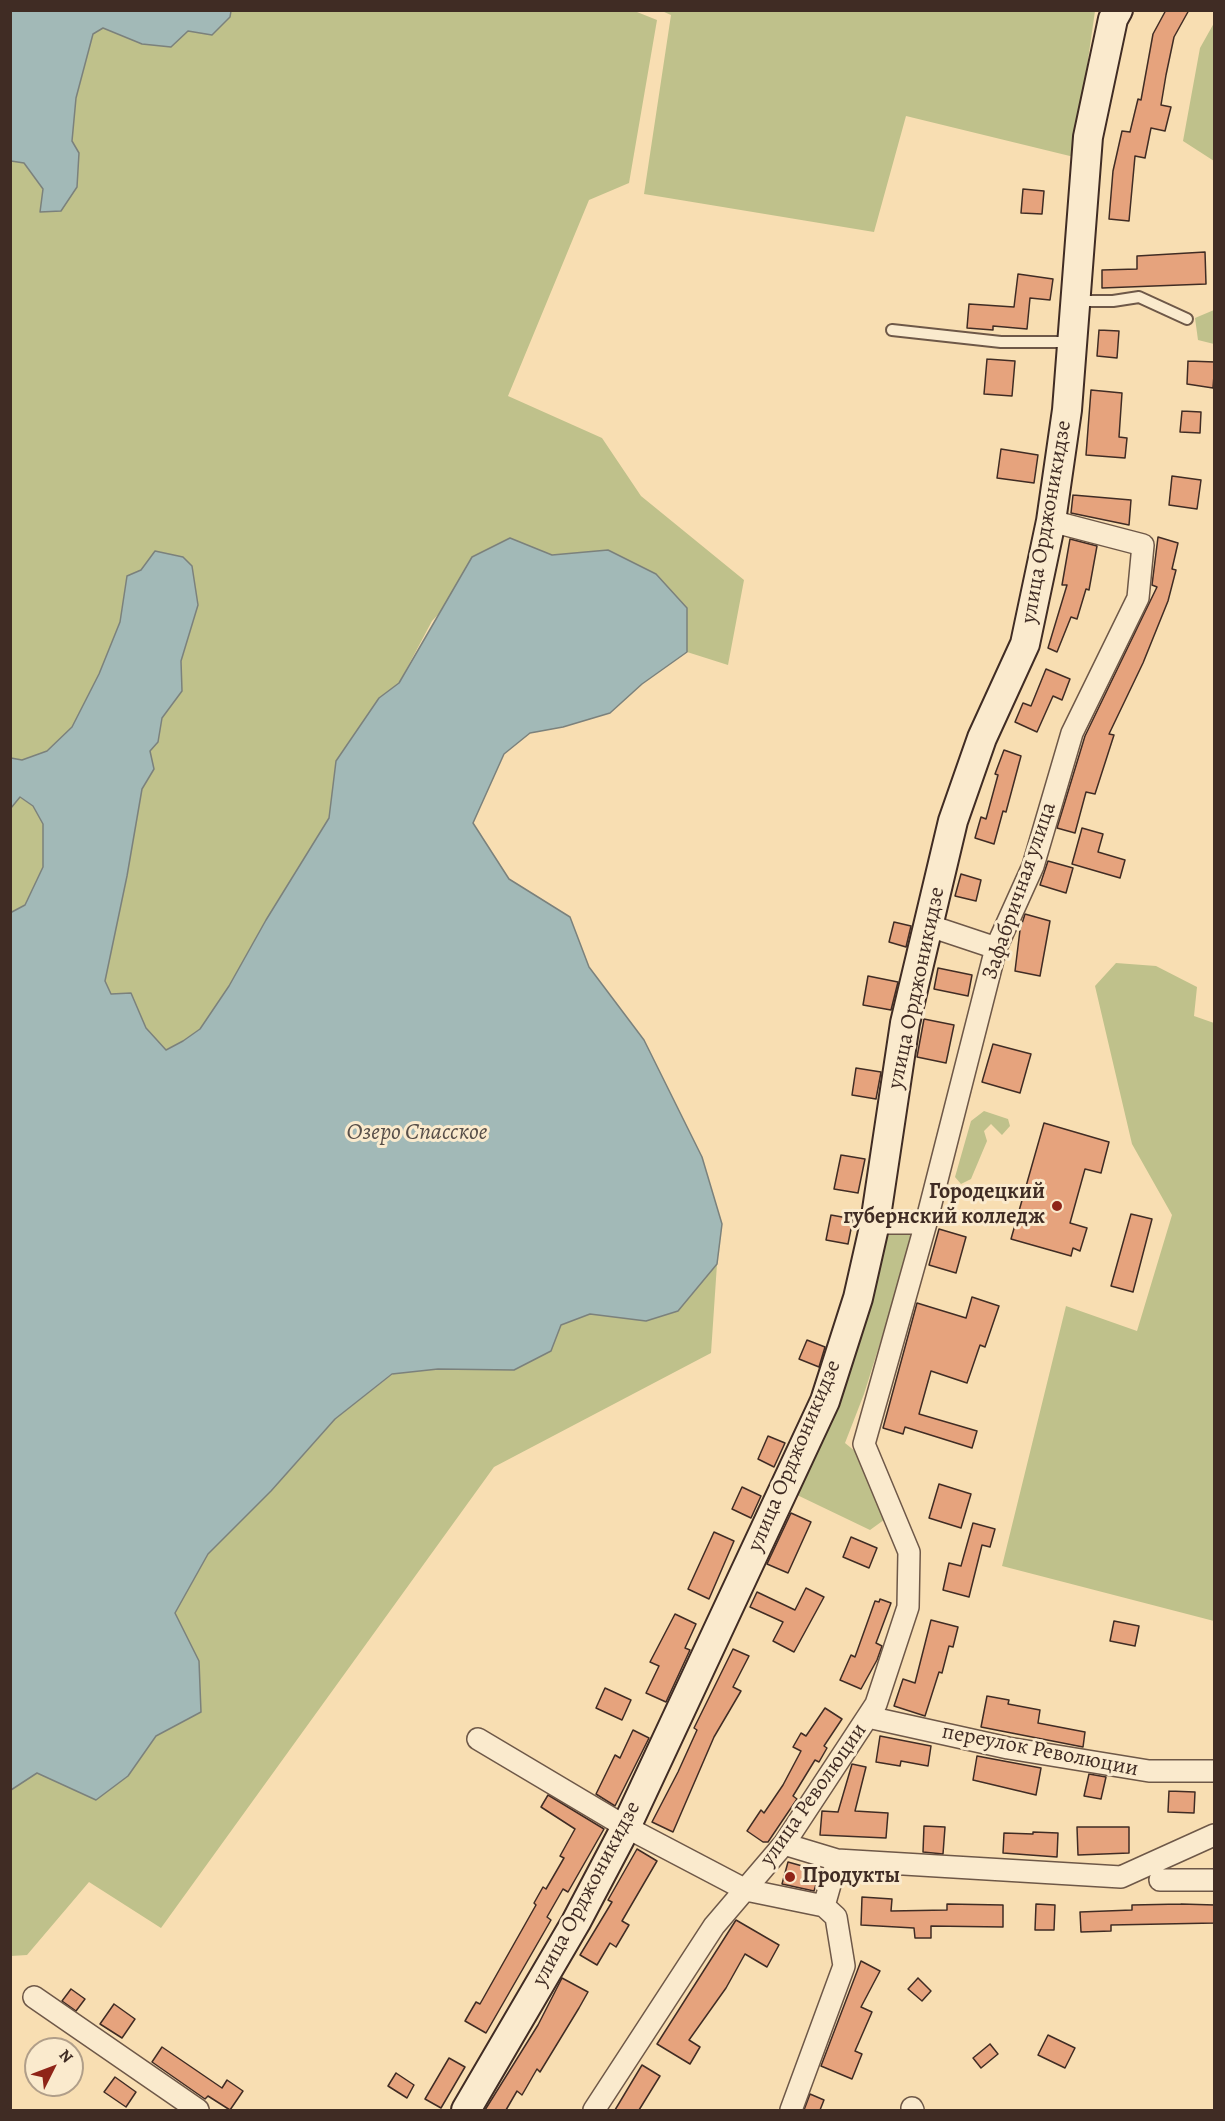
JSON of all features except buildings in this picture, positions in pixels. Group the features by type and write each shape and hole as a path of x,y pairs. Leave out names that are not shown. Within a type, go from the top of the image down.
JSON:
{"street":[{"name":"улица Орджоникидзе","path":"466,2110 576,1922 626,1827 825,1401 858,1298 875,1223 905,1023 930,926 952,821 982,738 1025,644 1051,521 1067,410 1088,137 1113,19 1118,10"},
{"name":"Зафабричная улица","path":"864,1444 926,1223 996,948 1033,867 1072,733 1138,598 1143,545 1051,521"},
{"path":"930,926 996,948"},
{"path":"875,1223 926,1223"},
{"name":"улица Революции","path":"594,2110 714,1926 784,1844 876,1704 908,1606 909,1552 864,1444"},
{"name":"переулок Революции","path":"868,1717 1008,1748 1149,1772 1215,1771"},
{"path":"478,1739 626,1827 746,1890 824,1906 836,1917 844,1966 791,2110"},
{"path":"784,1844 837,1860 1121,1877 1215,1835"},
{"path":"824,1906 837,1860"},
{"path":"1160,1880 1215,1881"},
{"path":"34,1996 198,2110"}],"lane":[{"path":"1075,301 1113,301 1139,297 1187,318"},
{"path":"892,330 1001,342 1071,342"}],"green space":[{"path":"632,10 657,20 629,183 589,200 508,396 602,438 641,496 744,580 728,665 687,652 686,608 608,550 552,555 510,538 432,621 399,683 379,698 336,761 329,818 266,920 229,986 200,1029 165,1050 146,1028 131,993 111,994 105,981 142,789 154,769 150,751 158,742 162,718 182,691 181,661 198,605 192,566 183,557 127,576 120,622 99,674 72,727 47,751 22,760 11,758 10,161 24,163 43,189 79,153 72,141 76,98 93,34 103,28 142,44 230,17 231,11"},
{"path":"662,11 1095,11 1074,157 906,116 874,232 644,194 671,15"},
{"path":"1214,23 1214,161 1183,141 1200,48"},
{"path":"1214,310 1214,344 1198,340 1195,318"},
{"path":"19,797 33,806 43,823 43,867 25,905 11,913 11,808"},
{"path":"1116,963 1156,966 1197,987 1194,1016 1214,1023 1214,1621 1002,1566 1066,1306 1137,1331 1172,1215 1132,1144 1095,986"},
{"path":"984,1111 1008,1119 1010,1126 1002,1135 991,1124 984,1131 987,1141 971,1179 961,1184 955,1177 971,1121"},
{"path":"915,1232 864,1394 845,1443 861,1456 888,1517 870,1530 795,1494 884,1235"},
{"path":"717,1264 711,1353 494,1467 161,1928 89,1882 27,1955 11,1956 10,1790 37,1773 96,1799 128,1776 156,1736 201,1712 199,1661 175,1613 208,1554 271,1491 335,1419 393,1374 551,1351 561,1325 590,1314 646,1321 678,1311"}],"water":[{"path":"10,11 231,11 230,17 212,35 188,31 171,47 142,44 103,28 93,34 76,98 72,141 79,153 77,187 61,211 40,212 43,189 24,163 11,161"},
{"name":"Озеро Спасское","path":"510,538 552,555 608,550 656,574 687,608 687,652 642,684 610,713 563,727 530,733 504,754 473,823 509,879 570,917 589,967 644,1040 702,1157 722,1224 717,1264 678,1311 646,1321 590,1314 561,1325 551,1351 514,1370 438,1369 392,1374 335,1419 271,1491 208,1554 175,1613 199,1661 201,1712 156,1736 128,1776 96,1800 37,1773 11,1790 10,913 25,905 43,867 43,824 33,806 20,797 11,808 11,758 22,760 47,751 72,727 99,674 120,622 127,576 141,570 155,551 183,557 192,566 198,605 181,661 182,691 162,718 158,742 150,751 154,769 142,789 105,981 111,994 131,993 146,1028 166,1050 200,1029 229,986 266,920 329,818 336,761 379,698 399,683 472,557"}],"place":[{"name":"Городецкий губернский колледж","path":"1057,1206"},
{"name":"Продукты","path":"790,1877"}]}
